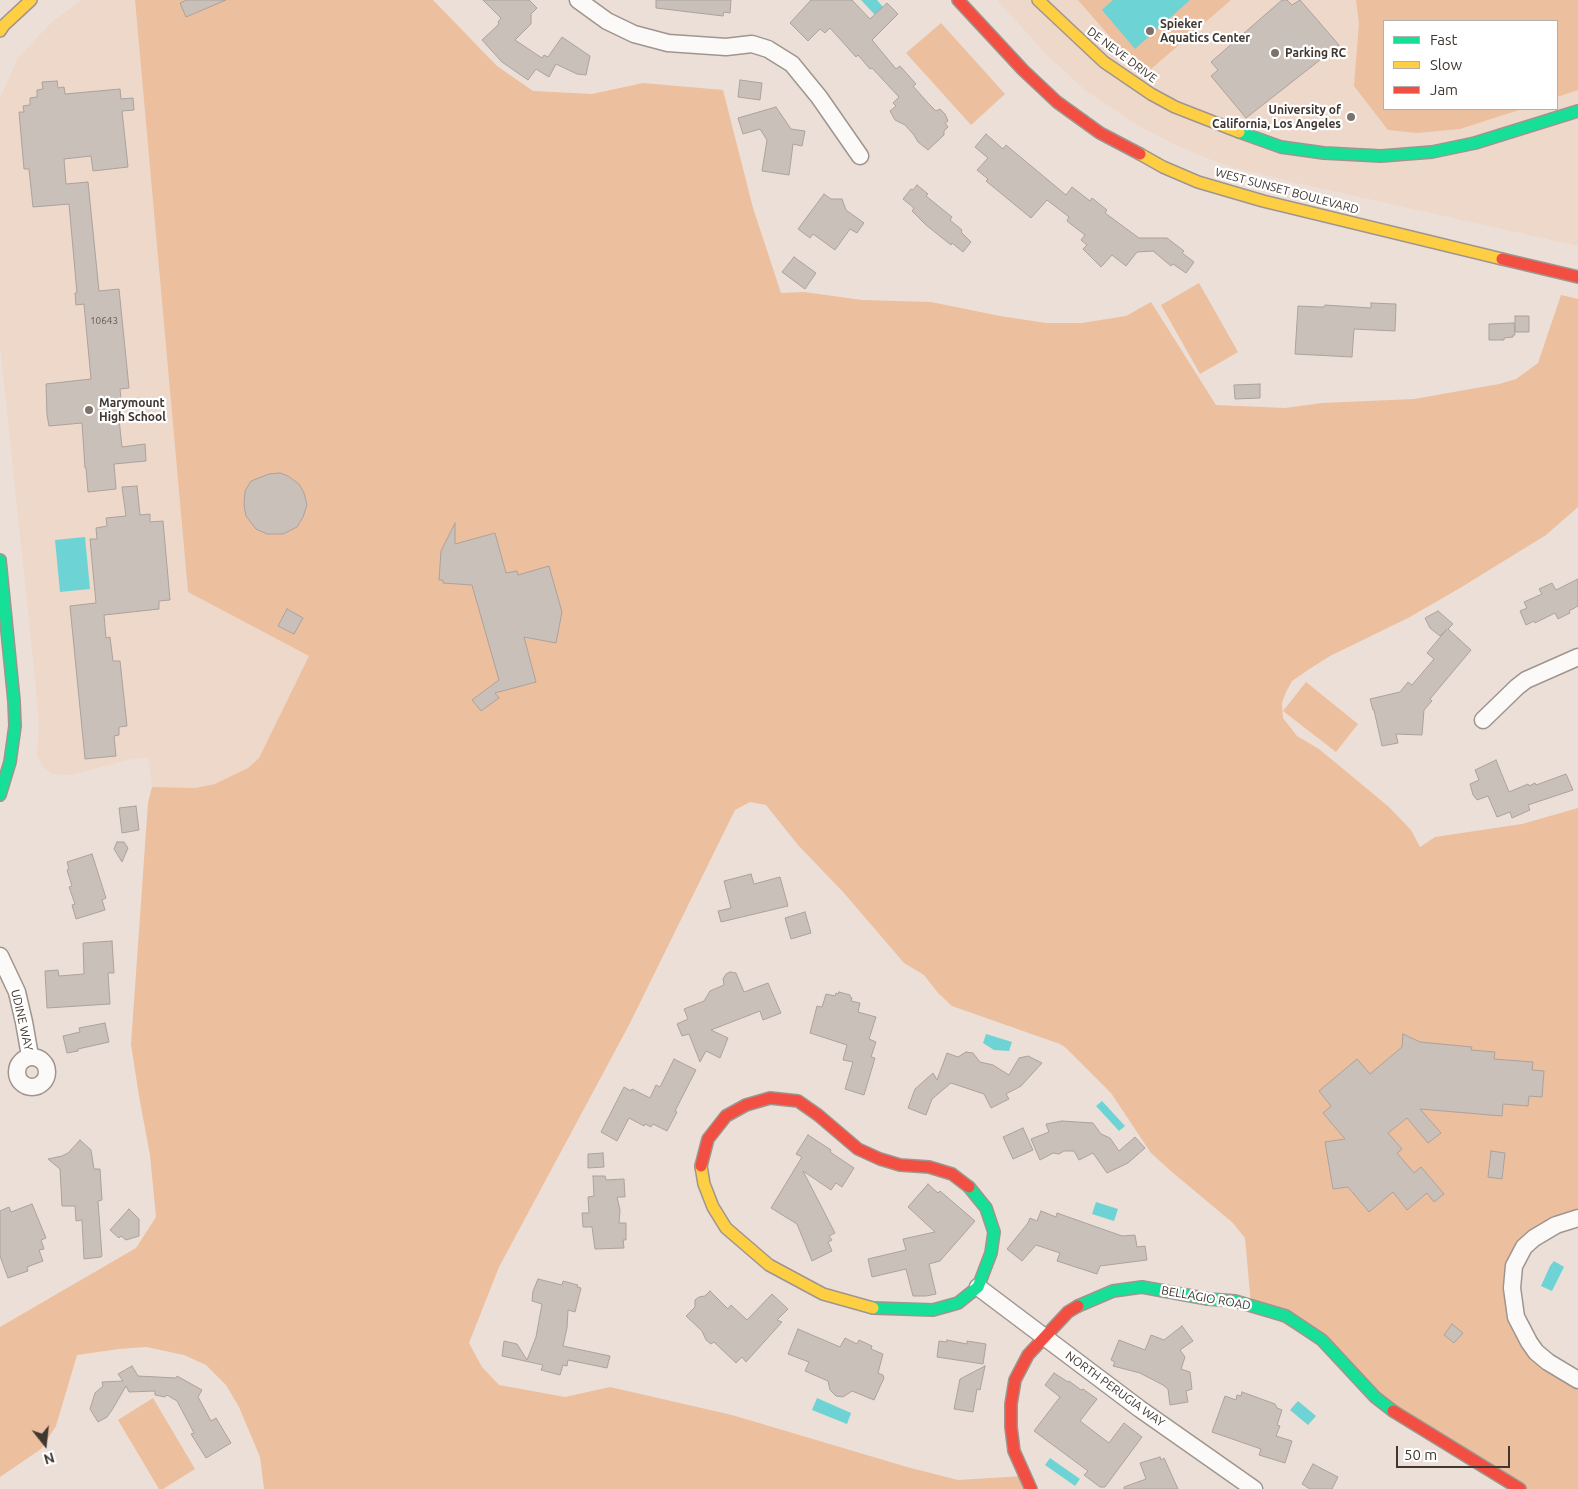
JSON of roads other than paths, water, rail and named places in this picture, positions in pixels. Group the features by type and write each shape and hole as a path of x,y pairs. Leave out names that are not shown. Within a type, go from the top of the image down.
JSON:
{"street":[{"path":"1,26 31,0"},
{"path":"578,0 607,21 634,34 668,43 726,47 752,44 768,49 792,64 819,96 860,156"},
{"name":"WEST SUNSET BOULEVARD","path":"958,0 1023,70 1057,102 1100,133 1163,167 1198,182 1263,201 1578,277"},
{"name":"DE NEVE DRIVE","path":"1038,0 1104,62 1151,94 1210,122 1282,147 1324,153 1381,156 1432,152 1475,143 1578,111"},
{"path":"0,560 14,701 14,726 10,762 0,795"},
{"path":"1483,720 1526,680 1578,657"},
{"name":"UDINE WAY","path":"0,956 17,992 30,1056"},
{"path":"770,1098 798,1101 818,1115 858,1149 900,1166 929,1167 952,1174 972,1189 986,1208 994,1232 991,1253 978,1287 958,1303 933,1310 871,1308 823,1294 769,1265 726,1228 713,1207 704,1184 701,1168 708,1139 726,1116 746,1105 770,1098"},
{"path":"1578,1218 1556,1225 1534,1238 1524,1247 1514,1266 1512,1288 1516,1317 1536,1352 1548,1362 1578,1380"},
{"name":"NORTH PERUGIA WAY","path":"978,1287 1140,1409 1254,1489"},
{"name":"BELLAGIO ROAD","path":"1031,1489 1014,1451 1011,1427 1011,1404 1015,1380 1023,1363 1028,1355 1068,1312 1087,1300 1113,1291 1142,1288 1235,1301 1286,1316 1306,1328 1335,1353 1375,1397 1393,1411 1520,1489"}],"water":[{"path":"861,0 877,0 883,7 875,15"},
{"path":"1113,0 1190,0 1135,49 1102,10"},
{"path":"85,537 90,589 60,592 55,540"},
{"path":"986,1034 1012,1042 1009,1051 994,1050 983,1043"},
{"path":"1102,1101 1125,1126 1119,1131 1096,1106"},
{"path":"1096,1202 1118,1209 1114,1221 1092,1214"},
{"path":"1554,1261 1564,1267 1552,1291 1541,1286"},
{"path":"817,1398 851,1413 847,1424 812,1410"},
{"path":"1298,1401 1316,1416 1308,1425 1290,1410"},
{"path":"1050,1458 1080,1479 1075,1486 1045,1465"}],"place":[{"name":"Spieker Aquatics Center","path":"1150,31"},
{"name":"Parking RC","path":"1275,53"},
{"name":"University of California, Los Angeles","path":"1351,117"},
{"name":"Marymount High School","path":"89,410"}]}
